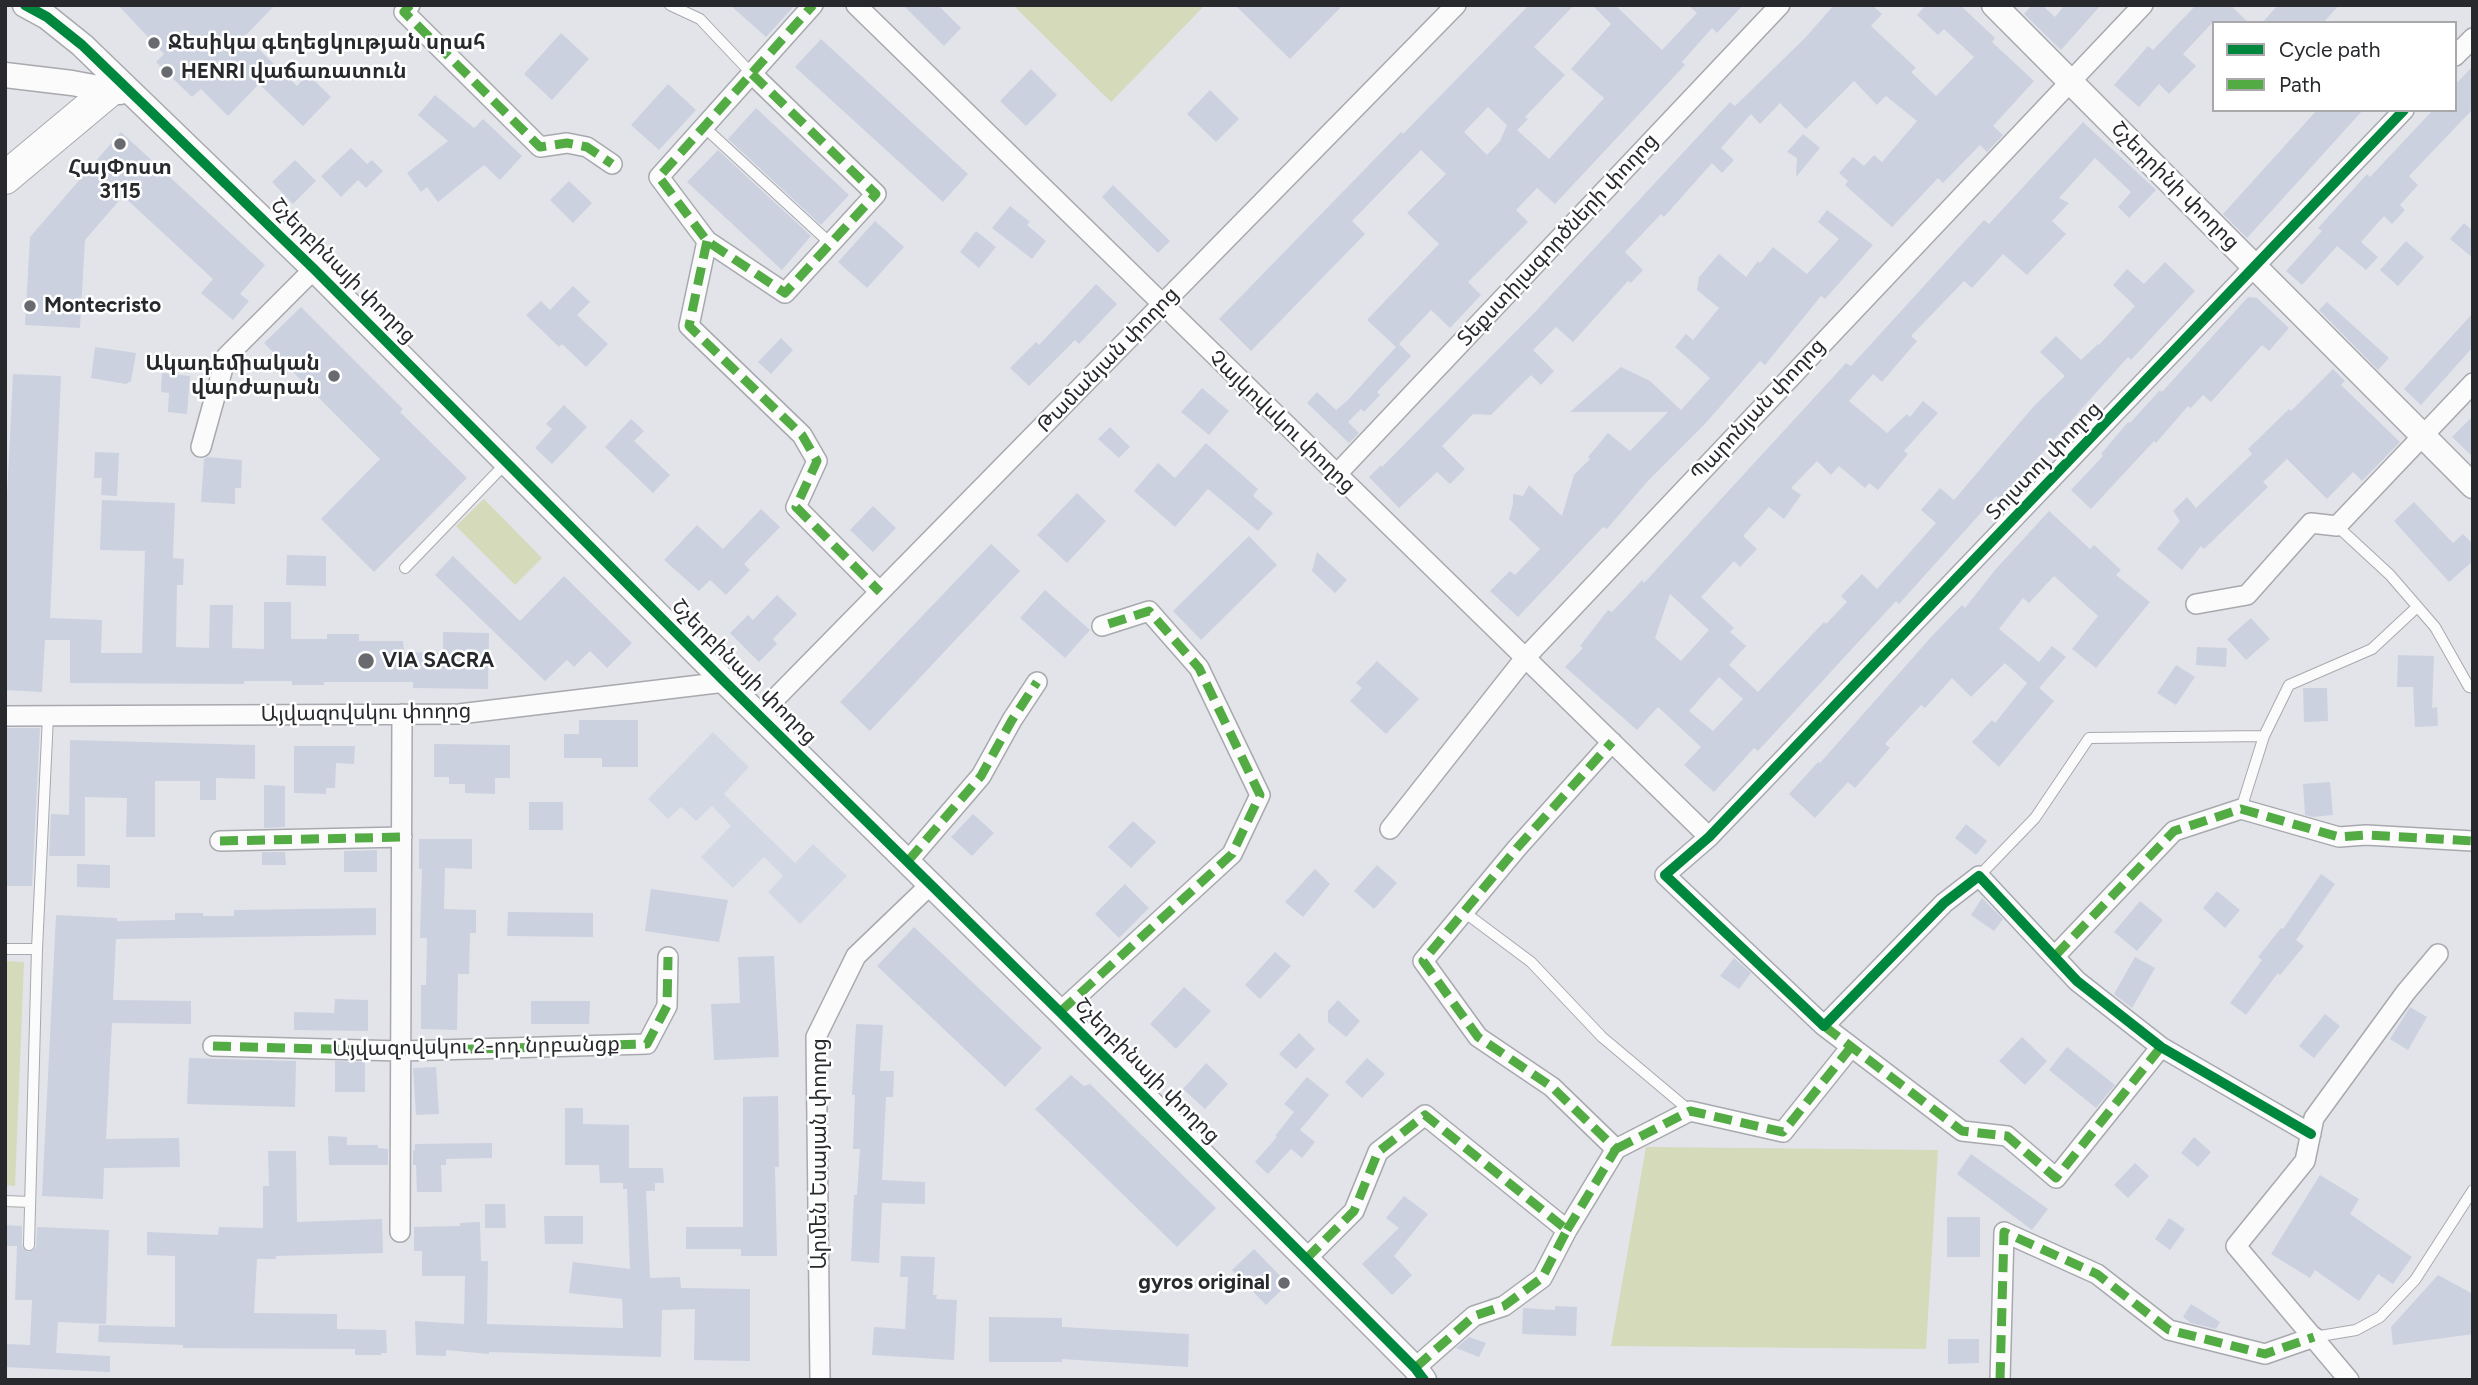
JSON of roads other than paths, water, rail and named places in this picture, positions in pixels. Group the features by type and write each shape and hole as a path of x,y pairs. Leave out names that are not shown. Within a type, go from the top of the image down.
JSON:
{"highway":[{"path":"5,178 122,93"}],"street":[{"name":"Շչերբինայի փողոց","path":"25,5 47,17 82,45 122,93 314,269 725,682 1060,1012 1419,1374"},
{"path":"410,5 404,12 540,147 567,143 587,147 612,164"},
{"path":"752,74 876,194 785,293 707,241 659,177 813,5"},
{"name":"Չայկովսկու փողոց","path":"856,5 1709,837"},
{"name":"Թամանյան փողոց","path":"759,715 1456,5"},
{"name":"Տեքստիլագործների փողոց","path":"1336,475 1780,5"},
{"name":"Շչեդրինի փողոց","path":"1994,5 2473,486"},
{"name":"Պարոնյան փողոց","path":"1390,829 1525,657 2143,5"},
{"path":"2457,54 2473,38"},
{"path":"5,75 72,83 122,93"},
{"name":"Տոլստոյ փողոց","path":"1824,1026 1665,875 1709,837 2256,268 2402,112"},
{"path":"707,241 689,326 802,435 817,460 796,507 880,592"},
{"path":"201,447 226,357 314,269"},
{"path":"2196,604 2247,594 2311,523 2337,526 2473,383"},
{"path":"1060,1012 1233,854 1259,795 1199,668 1149,611 1102,626"},
{"name":"Այվազովսկու փողոց","path":"5,716 459,714 725,682"},
{"path":"908,861 981,776 1037,682"},
{"path":"400,1232 402,714"},
{"path":"1612,742 1517,848 1423,961 1478,1037 1552,1087 1616,1149"},
{"path":"2055,956 2174,831 2241,809 2339,837 2366,835 2473,841"},
{"path":"220,841 402,837"},
{"path":"2161,1048 2056,1178 2007,1136 1962,1132 1824,1026 1944,903 1979,876 2077,981 2161,1048 2311,1135"},
{"name":"Արմեն Եսայան փողոց","path":"820,1380 816,1037 856,956 931,884"},
{"path":"2349,1380 2236,1246 2305,1161 2314,1118 2406,992 2438,954"},
{"name":"Այվազովսկու 2-րդ նրբանցք","path":"213,1046 401,1051 647,1044 667,1006 668,957"},
{"path":"1419,1374 1474,1316 1504,1306 1542,1278 1567,1230 1616,1149 1690,1111 1783,1132 1851,1047"},
{"path":"1306,1259 1354,1211 1378,1152 1424,1115 1567,1230"},
{"path":"2000,1380 2004,1231 2097,1274 2169,1330 2265,1354 2314,1337"}],"lane":[{"path":"670,5 700,19 752,74"},
{"path":"704,127 830,243"},
{"path":"405,568 508,461"},
{"path":"2337,526 2390,575 2435,627 2469,687 2473,688"},
{"path":"2241,809 2264,736 2288,685 2372,649 2417,607"},
{"path":"29,1245 37,950 48,716"},
{"path":"1979,876 2035,818 2089,738 2264,736"},
{"path":"1464,912 1531,962 1602,1037 1690,1111"},
{"path":"5,949 37,950"},
{"path":"2314,1337 2356,1330 2380,1317 2415,1280 2473,1190"},
{"path":"5,1201 30,1202"}],"place":[{"name":"Ջեսիկա գեղեցկության սրահ","path":"154,43"},
{"name":"HENRI վաճառատուն","path":"167,72"},
{"name":"ՀայՓոստ 3115","path":"120,144"},
{"name":"Montecristo","path":"30,306"},
{"name":"Ակադեմիական վարժարան","path":"334,376"},
{"name":"VIA SACRA","path":"366,661"},
{"name":"gyros original","path":"1284,1283"}]}
